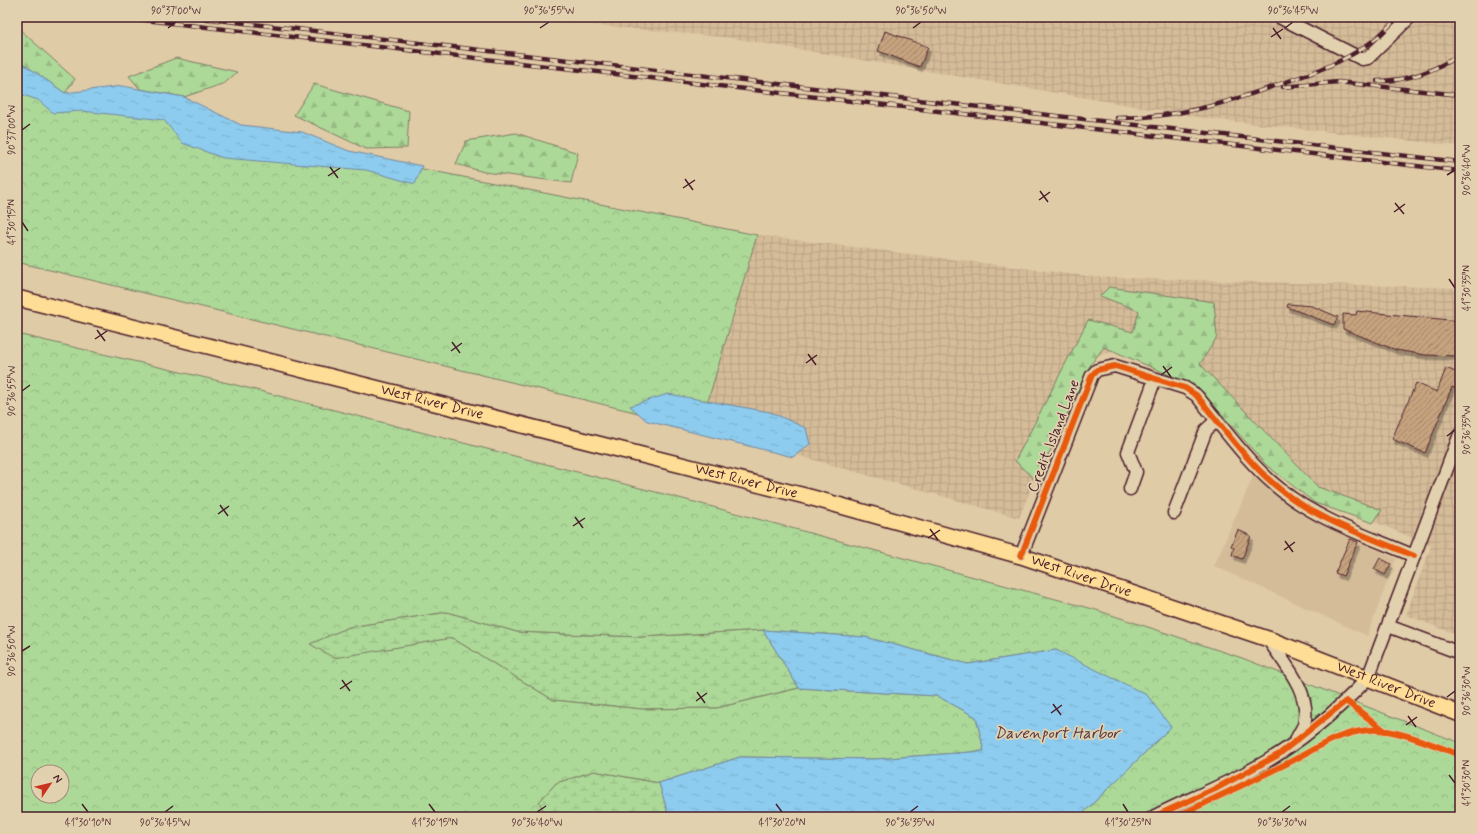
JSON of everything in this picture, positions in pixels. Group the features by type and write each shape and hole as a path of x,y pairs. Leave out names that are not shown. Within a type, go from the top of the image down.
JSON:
{"main road":[{"name":"West River Drive","path":"17,298 808,497 1021,556 1268,639 1460,714"}],"street":[{"path":"1279,17 1362,59 1368,58 1410,17"},
{"name":"Credit Island Lane","path":"1021,556 1092,375 1097,370 1115,366 1185,388 1196,395 1260,471 1281,491 1320,515 1414,556"},
{"path":"1130,489 1136,472 1128,452 1155,378"},
{"path":"1174,513 1206,430 1217,420"},
{"path":"1153,817 1249,771 1294,743 1346,701 1368,678 1460,434"},
{"path":"1388,626 1460,653"},
{"path":"1268,639 1298,685 1304,703 1304,724 1294,743"}],"shaded area":[{"path":"507,17 1460,17 1460,146 1210,119 732,38"},
{"path":"757,235 1095,277 1460,288 1460,636 1406,615 1431,546 1320,498 1206,388 1129,350 1084,357 1019,518 700,428"},
{"path":"1255,472 1298,511 1396,559 1367,636 1214,566"}],"green space":[{"path":"17,27 75,79 65,93 22,63 17,63"},
{"path":"176,58 237,72 225,83 184,97 140,89 129,76"},
{"path":"314,84 409,111 407,148 366,149 294,115"},
{"path":"17,89 757,235 700,428 17,262"},
{"path":"516,133 578,153 571,183 484,172 456,164 466,141"},
{"path":"1109,287 1214,302 1217,337 1200,364 1318,487 1382,510 1373,523 1315,503 1265,464 1198,387 1104,347 1091,364 1036,481 1015,461 1088,320 1133,332 1139,311 1100,296"},
{"path":"17,334 232,384 683,499 1093,609 1242,658 1460,743 1460,817 1079,817 1171,727 1056,650 968,664 865,637 763,630 641,637 517,632 447,612 349,627 310,644 334,658 452,638 553,700 642,709 717,708 799,688 937,696 976,717 984,751 875,759 740,757 659,783 594,771 556,783 539,802 547,817 17,817"},
{"path":"447,612 517,632 641,637 763,630 799,688 717,708 642,709 553,700 452,638 334,659 309,644 349,627"},
{"path":"594,771 659,783 669,817 547,817 538,802 556,783"}],"water":[{"path":"17,63 22,63 65,93 122,86 184,97 241,125 302,132 349,151 422,166 415,184 366,170 223,158 182,143 164,120 82,111 53,113 38,100 17,93"},
{"path":"668,394 770,412 806,428 810,444 793,457 647,421 630,406"},
{"name":"Davenport Harbor","path":"763,630 865,637 968,664 1056,650 1147,695 1171,727 1079,817 669,817 659,783 740,757 875,759 984,751 976,717 937,696 799,688"}],"building":[{"path":"885,31 928,47 920,67 878,51"},
{"path":"1288,304 1312,306 1338,317 1334,325 1287,307"},
{"path":"1357,311 1460,321 1460,356 1425,355 1396,350 1343,329 1343,314 1356,315"},
{"path":"1446,368 1460,374 1460,390 1452,387 1425,453 1392,439 1416,383 1437,392"},
{"path":"1238,530 1251,536 1242,559 1232,555 1234,548 1231,546"},
{"path":"1350,539 1358,542 1343,576 1335,573"},
{"path":"1380,558 1391,564 1385,575 1374,569"}],"railway":[{"path":"119,17 1460,171"},
{"path":"192,17 1460,162"},
{"path":"1117,118 1160,116 1220,104 1305,75 1329,66 1353,54 1374,40 1398,17"},
{"path":"1377,81 1389,81 1420,74 1440,66 1460,55"},
{"path":"1283,87 1338,82 1460,95"}],"cycle path":[{"path":"1021,556 1092,375 1097,370 1115,366 1185,388 1196,395 1236,445 1258,469 1281,490 1312,511 1345,528 1414,556"},
{"path":"1153,817 1215,789 1278,755 1346,701 1385,731"},
{"path":"1176,817 1286,764 1335,738 1357,732 1369,730 1391,732 1415,738 1460,755"}]}
